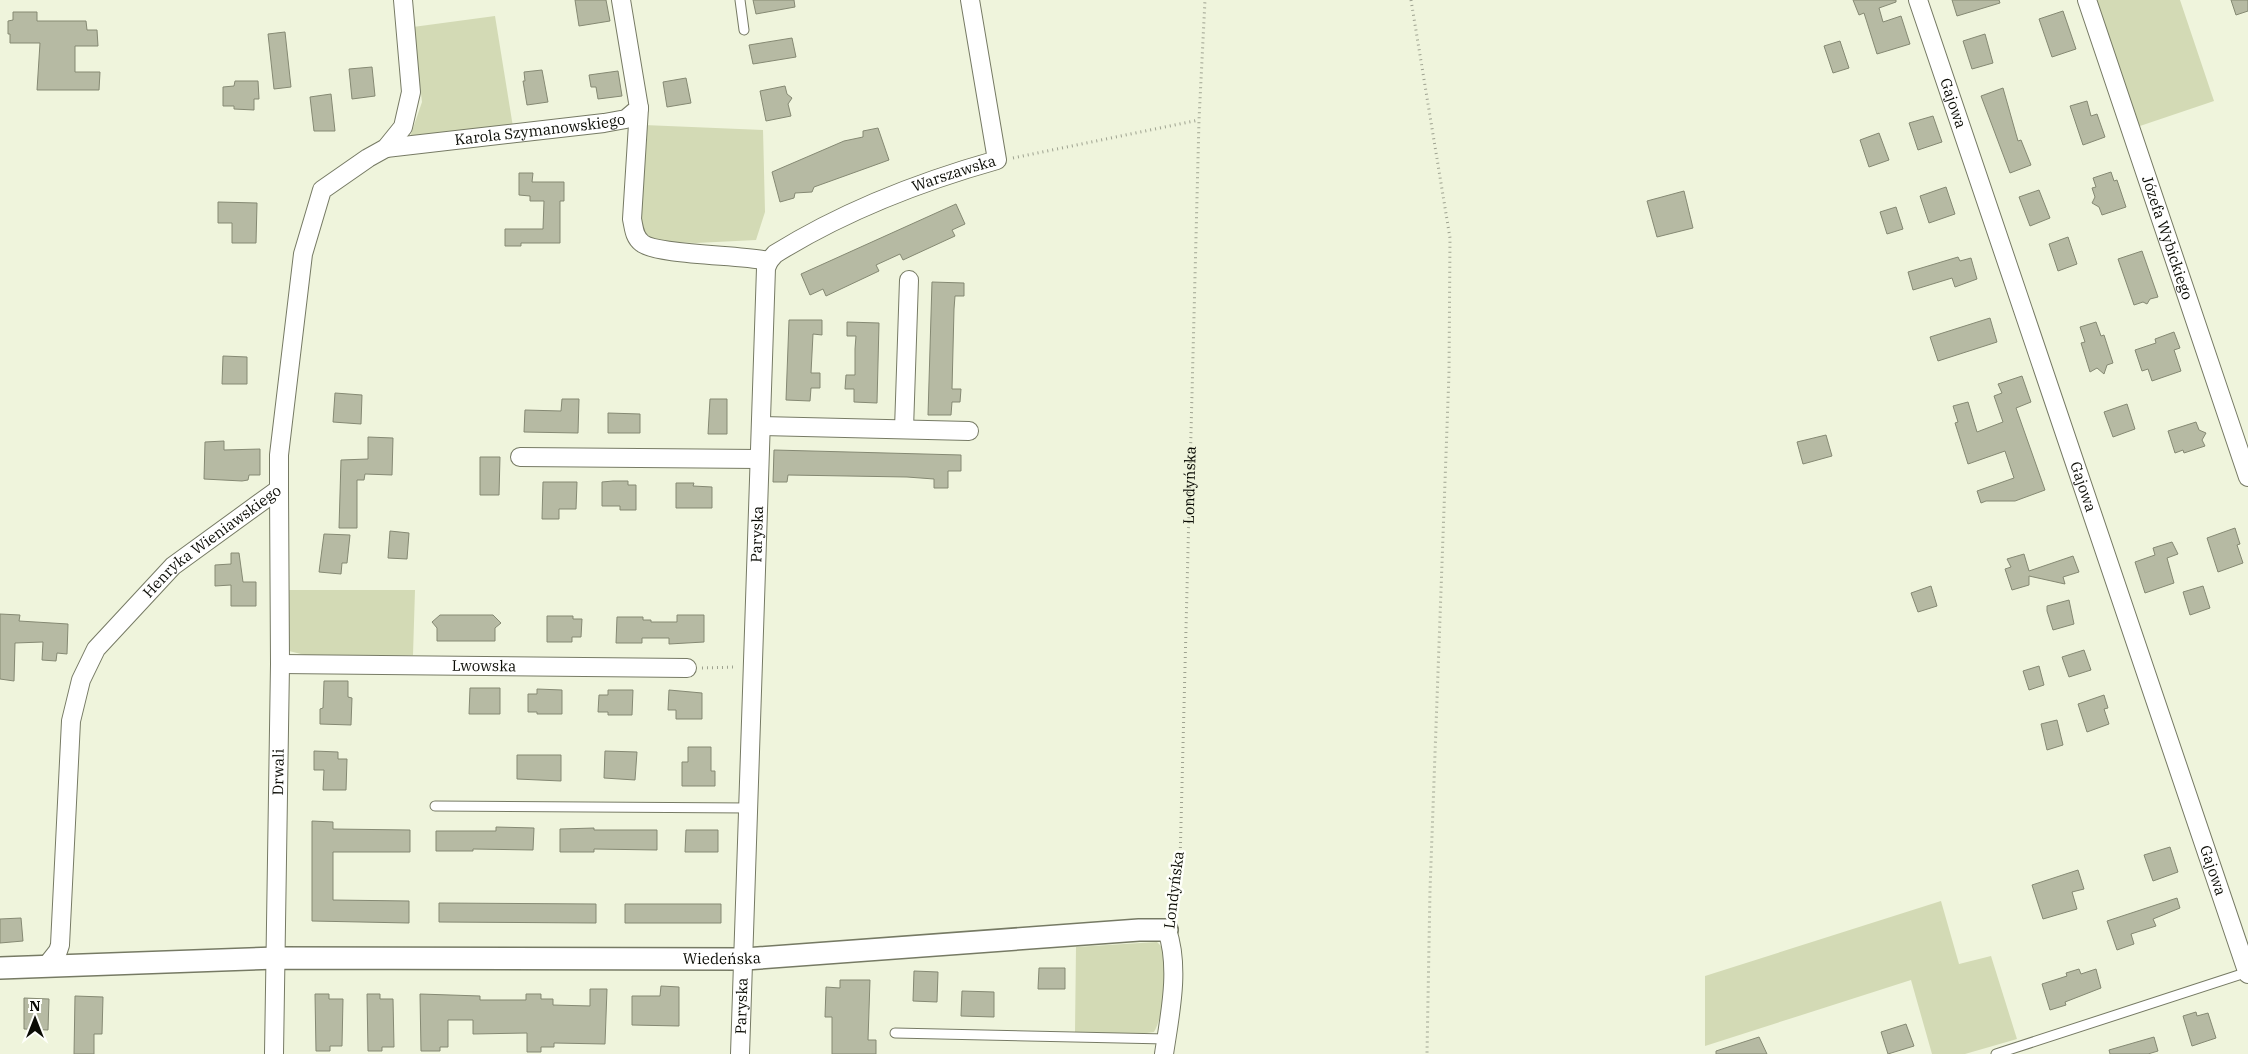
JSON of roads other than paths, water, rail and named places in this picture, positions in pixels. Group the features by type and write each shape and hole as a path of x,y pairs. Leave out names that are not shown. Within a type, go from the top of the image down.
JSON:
{"street":[{"name":"Henryka Wieniawskiego","path":"47,965 58,951 60,945 71,721 82,680 96,649 173,566 279,489 279,455 303,254 322,190 368,158 386,148 404,127 411,92 403,0"},
{"name":"Karola Szymanowskiego","path":"386,148 626,119 640,108 621,0"},
{"name":"Warszawska","path":"768,261 780,250 872,204 928,181 997,160 970,0"},
{"name":"Gajowa","path":"1918,0 2248,973"},
{"name":"Józefa Wybickiego","path":"2087,0 2248,477"},
{"path":"640,108 632,219 635,235 643,245 663,250 752,257 768,261"},
{"name":"Paryska","path":"740,1054 745,959 765,272 768,261"},
{"path":"904,429 909,280"},
{"path":"761,426 969,432"},
{"path":"520,457 760,459"},
{"name":"Drwali","path":"274,1054 277,958 280,664 279,489"},
{"name":"Lwowska","path":"280,664 687,668"},
{"name":"Wiedeńska","path":"47,965 277,958 745,959 1129,931 1167,930"},
{"name":"Londyńska","path":"1165,1047 1173,974 1171,943 1167,930"},
{"path":"0,968 47,965"}],"lane":[{"path":"740,0 744,30"},
{"path":"436,806 749,808"},
{"path":"1996,1054 2248,973"},
{"path":"895,1033 1165,1047"}]}
